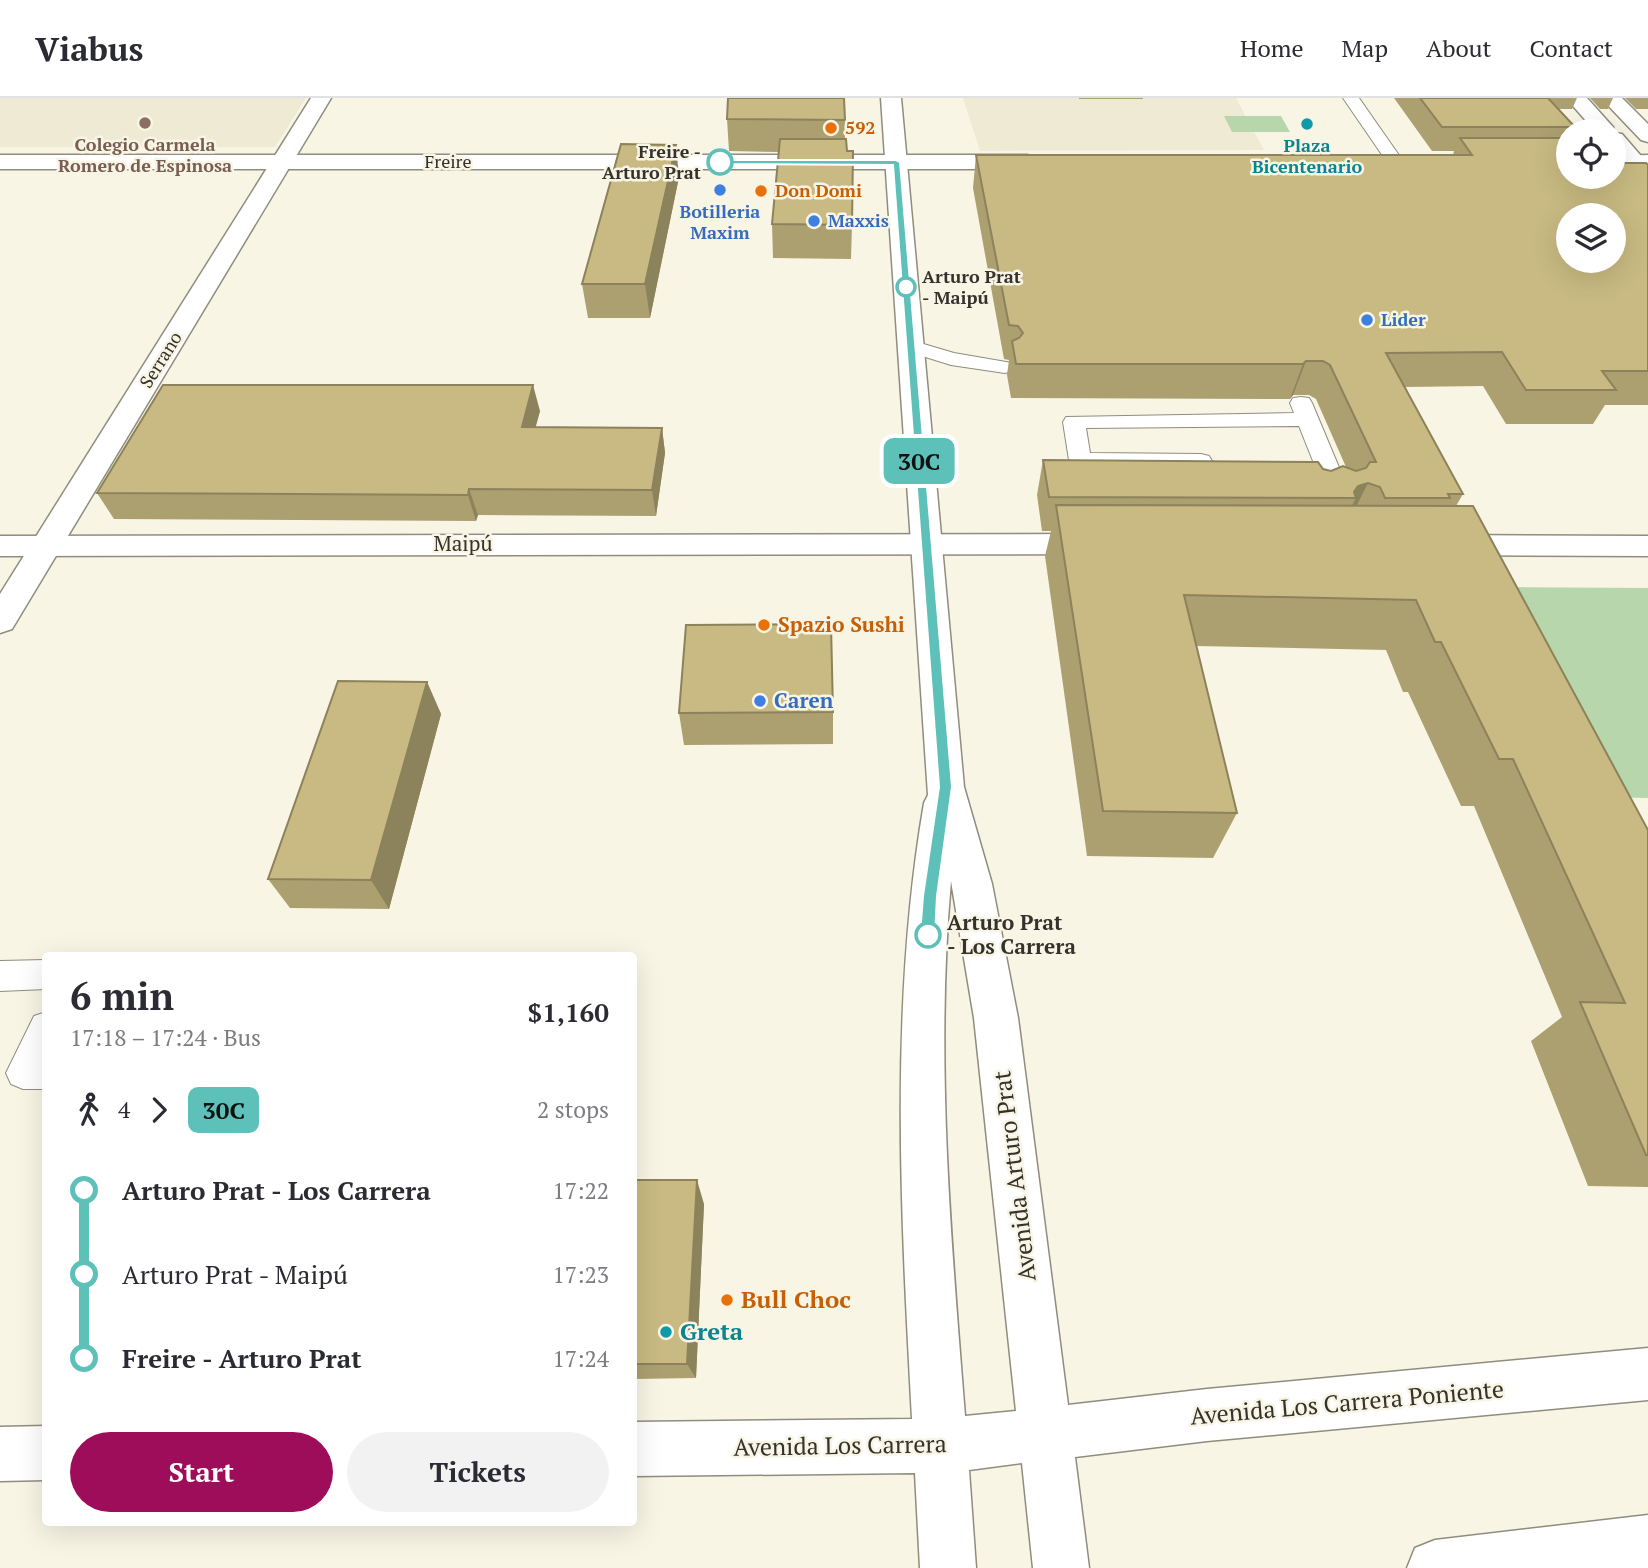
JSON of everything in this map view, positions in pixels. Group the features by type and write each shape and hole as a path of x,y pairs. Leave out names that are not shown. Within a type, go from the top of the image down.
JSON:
{"main road":[{"name":"Serrano","path":"0,621 321,98"},
{"name":"Avenida Arturo Prat","path":"891,98 945,787 972,884 996,1018 1061,1568"},
{"path":"1576,98 1595,119"},
{"path":"1611,98 1648,136"},
{"path":"1372,161 1422,161"},
{"name":"Freire","path":"0,162 1049,162"},
{"name":"Maipú","path":"0,546 1135,544"},
{"path":"1414,545 1648,545"},
{"name":"Avenida Arturo Prat","path":"945,787 930,896 923,1031 924,1122 948,1568"},
{"name":"Avenida Los Carrera Poniente","path":"1046,1432 1648,1374"},
{"name":"Avenida Los Carrera","path":"637,1449 942,1446 1046,1432"},
{"path":"0,1454 42,1453"},
{"path":"1435,1568 1648,1543"}],"lane":[{"path":"1351,98 1395,160"},
{"path":"910,346 951,359 1005,367"},
{"path":"1219,462 1080,460 1074,422 1303,409 1339,496"},
{"path":"1302,463 1316,496"},
{"path":"0,976 42,974"},
{"path":"42,1035 23,1073 42,1073"}],"shaded area":[{"name":"Colegio Carmela Romero de Espinosa","path":"0,98 306,98 275,147 0,147"},
{"path":"963,98 1236,98 1264,150 980,151"}],"green space":[{"path":"1224,116 1281,116 1290,132 1232,132"},
{"path":"1494,587 1648,588 1648,798 1599,797"}],"building":[{"path":"728,98 844,98 845,120 727,119"},
{"path":"1420,98 1548,98 1568,119 1556,119 1556,127 1442,127"},
{"path":"1460,138 1556,138 1556,189 1626,189 1626,163 1646,163 1648,371 1602,371 1616,390 1526,390 1502,352 1386,353 1463,494 1448,494 1450,498 1385,498 1380,487 1368,483 1358,486 1354,492 1356,498 1049,497 1043,460 1318,462 1323,469 1331,471 1343,466 1356,471 1366,468 1370,462 1376,462 1330,365 1323,361 1306,361 1303,364 1016,364 1012,341 1023,333 1018,326 1009,325 976,155 1472,155"},
{"path":"780,139 846,139 847,151 853,151 852,225 772,224"},
{"path":"621,144 676,145 645,284 582,284"},
{"path":"163,385 533,385 522,427 662,428 652,490 469,489 468,495 97,493"},
{"path":"1056,505 1473,506 1648,830 1648,1155 1580,1002 1625,1003 1513,759 1499,759 1441,642 1435,642 1416,600 1184,595 1237,813 1103,811"},
{"path":"831,624 833,712 679,713 686,625"},
{"path":"338,681 427,682 371,880 268,879"},
{"name":"Greta","path":"637,1180 697,1180 687,1364 637,1364"}],"bus line":[{"name":"30C","path":"720,162 896,162 945,787 930,896 928,935"}],"place":[{"name":"Colegio Carmela Romero de Espinosa","path":"145,123"},
{"name":"Plaza Bicentenario","path":"1307,124"},
{"name":"592","path":"831,128"},
{"name":"Freire - Arturo Prat","path":"720,162"},
{"name":"Botilleria Maxim","path":"720,190"},
{"name":"Don Domi","path":"761,191"},
{"name":"Maxxis","path":"814,221"},
{"name":"Arturo Prat - Maipú","path":"906,287"},
{"name":"Lider","path":"1367,320"},
{"name":"Spazio Sushi","path":"764,625"},
{"name":"Caren","path":"760,701"},
{"name":"Arturo Prat - Los Carrera","path":"928,935"},
{"name":"Bull Choc","path":"727,1300"},
{"name":"Greta","path":"666,1332"}]}
